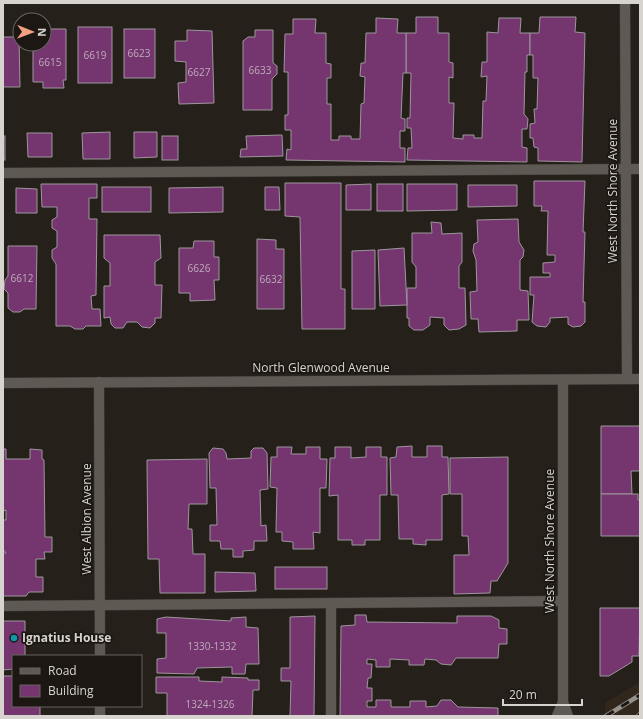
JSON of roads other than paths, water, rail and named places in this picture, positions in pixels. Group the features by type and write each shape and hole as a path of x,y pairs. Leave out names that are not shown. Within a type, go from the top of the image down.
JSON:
{"street":[{"name":"West North Shore Avenue","path":"625,3 627,379"},
{"path":"3,173 640,169"},
{"name":"North Glenwood Avenue","path":"3,383 640,379"},
{"name":"West North Shore Avenue","path":"563,380 563,702 568,716"},
{"name":"West Albion Avenue","path":"99,382 100,655"},
{"path":"3,606 563,601"},
{"path":"331,603 331,716"},
{"name":"West North Shore Avenue","path":"557,716 563,702"}],"railway":[{"path":"606,716 640,695"}],"place":[{"name":"Ignatius House","path":"14,638"}]}
